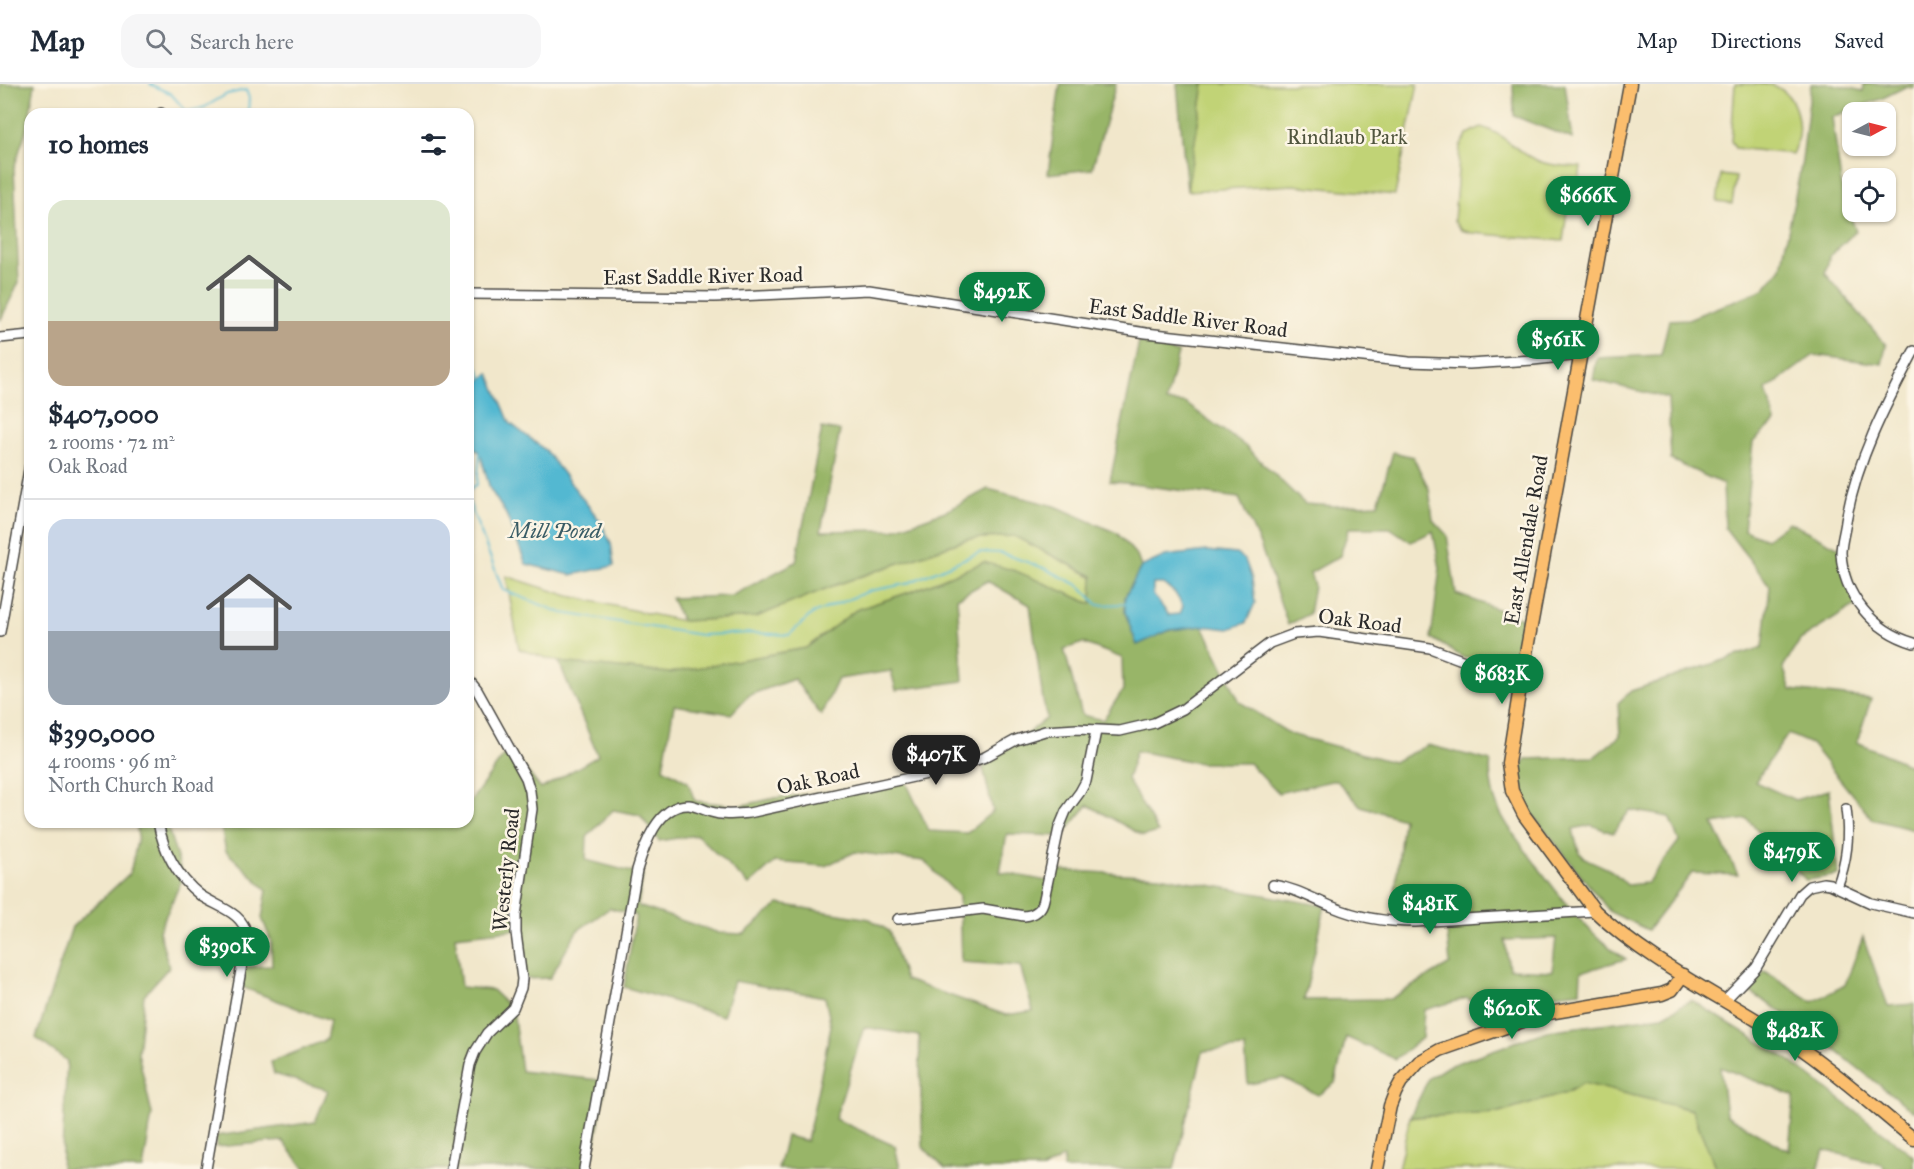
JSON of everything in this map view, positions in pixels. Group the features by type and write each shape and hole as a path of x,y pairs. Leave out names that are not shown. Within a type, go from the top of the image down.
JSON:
{"main road":[{"name":"East Allendale Road","path":"1630,84 1523,673 1509,763 1512,790 1524,816 1595,911 1621,935 1818,1060 1914,1139"},
{"path":"1377,1169 1390,1106 1395,1093 1409,1071 1429,1055 1543,1014 1662,994 1671,990 1683,975"}],"street":[{"name":"East Saddle River Road","path":"474,294 692,298 869,290 1146,333 1409,362 1469,364 1580,355"},
{"path":"0,338 24,336"},
{"path":"1914,351 1884,408 1862,459 1851,499 1841,551 1848,583 1862,608 1881,627 1893,635 1914,643"},
{"path":"0,632 24,498"},
{"name":"Oak Road","path":"584,1169 637,870 653,831 666,813 673,808 688,805 717,814 749,813 950,770 985,757 1016,740 1045,731 1137,728 1168,718 1182,710 1270,643 1306,632 1430,648 1475,665 1523,673"},
{"name":"Westerly Road","path":"451,1169 470,1065 475,1052 487,1033 513,1008 521,988 516,915 532,809 526,778 474,686"},
{"path":"898,919 982,909 1024,916 1040,909 1062,818 1086,781 1096,731"},
{"path":"1837,887 1843,872 1847,850 1846,809"},
{"path":"160,828 165,847 180,874 200,895 240,919 247,936 207,1169"},
{"path":"1724,1001 1756,968 1804,890 1816,883 1837,887 1871,903 1914,913"},
{"path":"1273,885 1290,888 1353,914 1396,922 1595,911"}],"green space":[{"path":"0,84 35,84 31,108 24,108 24,137 14,168 19,282 0,321"},
{"path":"1060,84 1116,84 1092,169 1048,174"},
{"path":"1177,84 1204,84 1187,191"},
{"name":"Rindlaub Park","path":"1204,84 1418,84 1395,195 1293,185 1187,191"},
{"path":"1513,84 1565,84 1573,139 1514,116"},
{"path":"1735,84 1773,85 1789,97 1797,115 1798,125 1796,145 1792,154 1735,148 1731,141"},
{"path":"1811,84 1833,84 1863,91 1864,84 1914,84 1914,88 1905,87 1872,102 1842,102 1842,113 1832,117 1842,190 1842,222 1853,222 1856,231 1830,256 1825,273 1886,345 1882,364 1814,355 1766,390 1775,422 1753,442 1744,530 1766,539 1789,522 1843,550 1859,603 1800,640 1783,667 1791,690 1871,699 1857,742 1914,767 1914,830 1872,819 1811,744 1788,734 1755,782 1795,800 1829,790 1838,875 1806,880 1747,819 1713,824 1738,875 1692,873 1648,930 1610,912 1530,811 1518,776 1526,759 1594,757 1620,736 1618,703 1631,691 1763,647 1770,586 1725,528 1723,484 1671,460 1668,398 1593,380 1597,358 1661,355 1669,320 1688,319 1764,289 1781,268 1802,161","holes":["1630,810 1669,817 1679,841 1647,883 1627,885 1611,870 1587,859 1580,853 1573,829 1591,825 1613,833"]},
{"path":"1481,127 1495,133 1539,161 1581,167 1576,203 1568,203 1563,241 1472,233 1461,230 1454,221 1460,146 1468,134"},
{"path":"1721,175 1736,177 1732,204 1717,202"},
{"path":"1139,342 1178,353 1166,402 1185,403 1245,446 1305,504 1335,506 1378,504 1393,452 1413,457 1429,489 1433,520 1447,535 1456,594 1522,618 1517,661 1464,658 1431,638 1440,568 1433,531 1411,542 1390,528 1349,528 1340,556 1310,573 1314,586 1309,614 1288,625 1261,547 1239,498 1110,481"},
{"path":"822,428 840,431 821,531 893,530 948,510 988,489 1055,506 1117,533 1137,556 1141,567 1125,597 1125,612 1137,645 1170,630 1203,626 1240,702 1290,734 1393,762 1428,745 1491,761 1494,797 1510,829 1574,914 1598,938 1626,959 1581,972 1580,991 1538,996 1490,1013 1467,998 1424,1010 1422,1038 1395,1059 1346,1037 1335,1083 1318,1095 1283,1078 1248,1084 1245,1048 1203,1051 1174,1169 1063,1169 1064,1157 1043,1169 945,1169 923,1147 919,1036 864,1027 835,1119 895,1146 900,1169 778,1169 786,1136 807,1141 831,1026 825,997 734,981 723,1016 624,987 636,915 610,908 577,931 550,978 524,979 521,929 455,936 461,987 492,990 513,1010 521,1071 607,1081 590,1169 305,1169 283,1141 216,1147 216,1136 315,1122 328,1090 274,1074 271,1062 326,1040 330,1021 242,987 245,967 272,966 271,941 262,918 267,890 226,851 221,828 474,828 474,797 509,748 541,789 598,756 559,662 669,673 806,648 856,610 913,591 984,562 1016,571 1092,604 1093,576 1014,536 968,539 830,587 756,617 682,621 671,598 731,596 796,562","holes":["987,581 1030,605 1047,718 983,768 993,811 967,833 929,831 906,782 775,798 739,806 695,801 688,782 663,768 674,705 731,714 749,695 794,679 821,715 838,679 891,671 896,690 963,681 957,598","1083,643 1122,658 1123,690 1103,720 1082,715 1064,649","1136,751 1200,763 1249,763 1278,793 1336,780 1361,806 1403,819 1394,901 1411,923 1446,922 1450,964 1390,999 1304,1000 1325,906 1159,876 1056,870 1052,882 1000,872 1007,834 1062,836 1088,805 1143,836 1158,832 1127,779","613,810 640,815 659,841 697,835 749,885 775,862 825,866 855,852 924,861 959,896 961,962 1020,966 1033,1011 1006,1015 905,980 889,931 870,919 779,904 744,934 719,933 638,906 643,875 586,860 587,837","1556,938 1552,971 1509,969 1505,940"]},
{"path":"1014,536 1093,577 1092,604 984,562 913,591 856,610 806,648 669,673 559,662 519,649 506,576 569,596 682,621 756,617 830,587 969,539"},
{"path":"137,828 168,828 183,877 159,931 169,967 144,995 138,1053 152,1114 143,1169 61,1169 67,1061 36,1038 72,927 130,873 138,837"},
{"path":"1863,937 1888,1006 1914,1004 1914,1112 1807,1028 1747,990 1765,971 1813,1002 1845,985"},
{"path":"1691,1000 1786,1058 1914,1156 1914,1169 1884,1169 1883,1165 1824,1150 1818,1169 1716,1169 1692,1110 1583,1083 1566,1093 1499,1113 1410,1117 1429,1078 1448,1066 1547,1031 1663,1016","holes":["1720,1067 1794,1096 1789,1151 1726,1115"]},
{"path":"1583,1083 1693,1110 1716,1169 1398,1169 1410,1117 1499,1113 1566,1093"}],"water":[{"name":"Mill Pond","path":"489,373 510,423 545,450 600,521 611,543 614,566 571,575 526,564 506,514 490,489 480,453 474,448 474,386"},
{"path":"1207,551 1236,554 1245,560 1252,579 1255,603 1246,623 1229,629 1203,626 1170,630 1137,645 1125,612 1125,597 1141,567 1165,556","holes":["1153,584 1164,584 1175,593 1183,606 1180,614 1169,615 1153,595"]}],"waterway":[{"path":"150,84 171,94 183,108"},
{"path":"201,108 227,94 246,90 249,98 248,108"},
{"path":"474,359 482,378"},
{"path":"474,486 477,484 480,452"},
{"path":"474,515 503,590 562,613 701,635 753,633 789,635 812,614 869,591 906,584 980,552 1001,553 1044,568 1080,586 1098,605 1125,604"}]}
